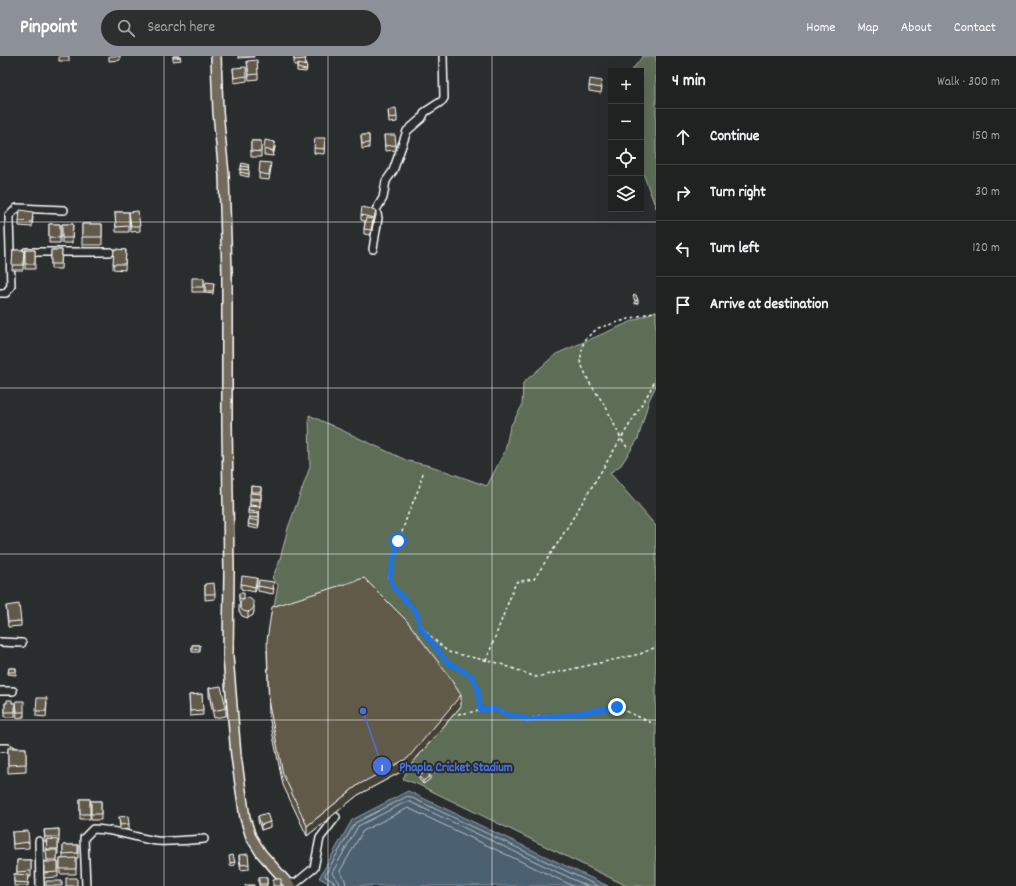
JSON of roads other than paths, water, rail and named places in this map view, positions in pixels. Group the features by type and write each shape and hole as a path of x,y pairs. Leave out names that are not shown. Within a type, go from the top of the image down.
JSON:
{"main road":[{"path":"216,56 218,112 224,175 227,272 229,571 228,656 236,756 245,818 251,837 261,853 289,884"}],"street":[{"path":"373,249 378,218 376,210 383,198 386,181 393,170 407,132 422,118 424,112 442,101 444,98 443,56"},
{"path":"0,293 6,293 11,286 9,216 17,208 64,210"},
{"path":"10,250 28,253 110,252"},
{"path":"0,642 22,643"},
{"path":"0,691 13,691"},
{"path":"0,748 8,748 19,754"},
{"path":"289,884 296,883 314,868 320,838 336,817"},
{"path":"86,886 84,838 93,829 106,829 130,836 158,841 204,839"},
{"path":"40,841 40,886"}],"water":[{"path":"408,791 608,886 334,886 319,878 352,820"}],"place":[{"name":"Phapla Cricket Stadium","path":"363,711"}]}
